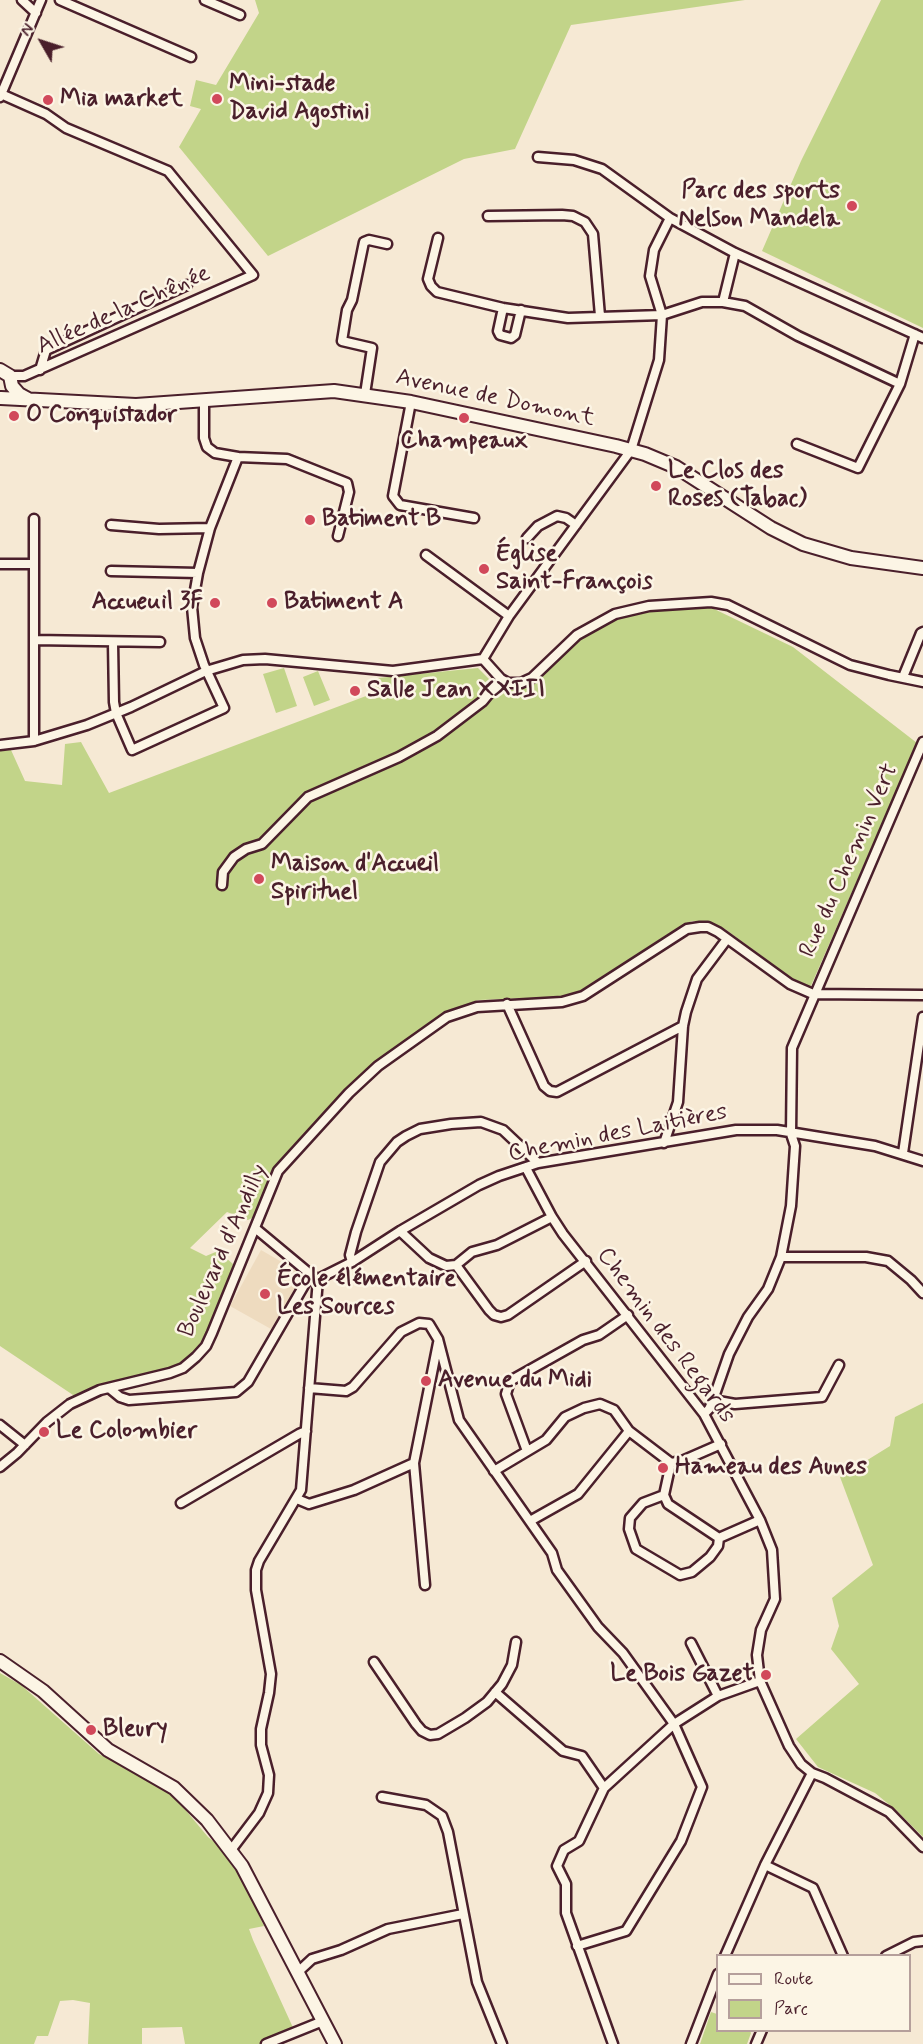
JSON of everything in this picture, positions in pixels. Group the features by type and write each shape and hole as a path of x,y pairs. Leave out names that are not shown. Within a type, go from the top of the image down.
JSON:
{"main road":[{"path":"1,398 9,393 11,379"},
{"path":"11,379 19,394 31,400"},
{"name":"Avenue de Domont","path":"1,398 136,405 317,391 365,394 411,402 631,450 676,467 771,528 803,544 851,558 923,568"},
{"path":"0,1663 24,1676 53,1699 108,1750"},
{"path":"0,1663 41,1693 88,1737 161,1780 182,1796 198,1817 227,1845 246,1872 335,2044"}],"street":[{"path":"22,0 36,13"},
{"path":"1,95 41,0"},
{"path":"60,0 191,57"},
{"path":"205,0 240,15"},
{"name":"Allée de la Chênée","path":"1,95 46,114 66,128 168,171 253,275 40,370 11,379"},
{"path":"538,157 574,160 602,169 670,218 735,253 919,336 900,384 858,468 797,444"},
{"path":"488,216 562,215 573,216 585,222 593,234 600,316"},
{"path":"483,659 509,616 631,450 659,360 662,315 650,276 654,250 670,218"},
{"path":"438,238 429,279 430,286 437,292 503,308 568,318 662,315 702,302 723,302 745,306 798,336 900,384"},
{"path":"365,394 372,348 342,341 347,310 352,300 364,242 369,240 387,244"},
{"path":"723,302 735,253"},
{"path":"40,370 46,350 187,285"},
{"path":"503,308 498,331 500,335 511,338 515,335 520,310"},
{"path":"204,400 204,438 207,447 215,453 238,457 287,459 347,483 349,492 338,536"},
{"path":"411,402 393,496 400,505 474,518"},
{"path":"112,643 116,713 132,750 224,708 206,672 195,638 192,607 210,528 238,457"},
{"path":"527,538 538,526 557,516 566,518 576,525"},
{"path":"34,519 34,741"},
{"path":"111,525 159,529 210,528"},
{"path":"426,555 509,616"},
{"path":"0,564 34,564"},
{"path":"111,571 198,573"},
{"path":"483,659 501,679 508,683 526,681 577,635 615,614 649,606 711,602 728,605 850,665 923,681"},
{"path":"903,677 923,632"},
{"path":"34,640 160,642"},
{"path":"0,745 34,741 87,725 206,672 243,660 254,659 393,671 483,659"},
{"path":"222,885 223,872 234,857 246,849 261,844 308,797 399,757 437,736 483,701 501,679"},
{"name":"Rue du Chemin Vert","path":"704,1414 713,1400 729,1354 748,1317 768,1288 781,1257 791,1206 795,1146 791,1134 792,1048 813,994 923,742"},
{"name":"Boulevard d'Andilly","path":"0,1467 47,1422 70,1404 109,1388 170,1373 183,1368 196,1358 206,1346 212,1333 278,1171 349,1093 378,1066 447,1017 477,1006 562,1002 583,996 687,929 708,927 790,984 813,994 923,995"},
{"path":"664,1143 678,1102 683,1026 697,980 727,939"},
{"path":"507,1004 539,1078 550,1091 558,1092 683,1026"},
{"path":"903,1154 923,1017"},
{"path":"352,1262 350,1255 356,1232 380,1162 397,1142 420,1129 481,1122 503,1130 538,1163"},
{"name":"Chemin des Laitières","path":"314,1277 352,1262 479,1185 538,1163 735,1130 777,1130 875,1146 923,1161"},
{"name":"Chemin des Regards","path":"526,1168 563,1234 704,1414 760,1520 772,1550 775,1599 761,1630 757,1655 759,1681 789,1746 801,1764 812,1773 889,1812 923,1847"},
{"path":"400,1231 429,1258 446,1266 456,1265 472,1252 497,1245 552,1217"},
{"path":"255,1228 314,1277"},
{"path":"781,1257 866,1257 888,1261 923,1293"},
{"path":"456,1265 494,1315 501,1317 586,1262"},
{"path":"227,1845 259,1813 265,1802 269,1783 260,1737 271,1674 256,1590 256,1570 301,1490 314,1277"},
{"path":"109,1388 120,1397 129,1400 236,1392 248,1382 314,1277"},
{"path":"527,1451 506,1394 510,1381 583,1340 600,1335 628,1315"},
{"path":"309,1388 346,1391 353,1388 401,1332 419,1323 429,1324 438,1340 459,1420 552,1553 557,1570 605,1636 623,1653 674,1724 702,1787 681,1841 626,1931 577,1946"},
{"path":"425,1585 414,1463 438,1340"},
{"path":"713,1400 735,1404 822,1397 839,1365"},
{"path":"494,1471 546,1440 565,1417 584,1408 600,1404 614,1410 629,1431 671,1463 682,1461 721,1443"},
{"path":"0,1425 25,1445"},
{"path":"181,1503 306,1431"},
{"path":"530,1521 578,1494 629,1431"},
{"path":"297,1499 309,1504 354,1490 414,1463"},
{"path":"671,1463 664,1495 668,1504 719,1538"},
{"path":"664,1495 643,1503 630,1518 628,1529 636,1549 680,1575 692,1572 710,1557 718,1546 719,1538"},
{"path":"719,1538 760,1520"},
{"path":"374,1662 422,1731 430,1735 438,1734 487,1702 502,1684 512,1665 516,1642"},
{"path":"691,1643 718,1696"},
{"path":"613,2044 566,1913 566,1884 557,1866 564,1850 579,1841 604,1788 674,1724 718,1696 759,1681"},
{"path":"495,1692 563,1751 582,1756 604,1788"},
{"path":"726,1954 765,1865 812,1773"},
{"path":"382,1797 426,1805 442,1816 448,1832 477,1982 502,2044"},
{"path":"765,1865 813,1888 842,1954"},
{"path":"298,1972 312,1959 341,1950 388,1929 463,1914"},
{"path":"889,1954 914,1942 923,1941"},
{"path":"692,2044 716,1977"},
{"path":"266,2044 323,2021"}],"shaded area":[{"name":"École élémentaire Les Sources","path":"261,1250 301,1273 300,1281 271,1329 230,1306"}],"green space":[{"path":"255,0 745,0 571,25 515,149 464,159 268,256 179,147 201,109 190,106 196,80 216,85 259,13"},
{"name":"Parc des sports Nelson Mandela","path":"881,0 923,0 923,328 762,251 801,161"},
{"path":"710,607 793,647 917,743 810,988 793,979 725,929 708,921 692,921 578,992 560,997 478,1000 444,1014 367,1069 274,1167 254,1217 248,1220 227,1212 190,1248 206,1256 218,1251 233,1264 231,1277 209,1333 183,1368 79,1399 0,1346 0,751 11,750 25,781 62,785 65,744 81,742 109,793 374,693 378,678 478,668 502,692 523,687 581,638 630,612"},
{"path":"284,668 297,706 276,713 263,674"},
{"path":"318,671 330,700 314,706 303,677"},
{"path":"923,1403 923,1837 875,1793 818,1767 796,1739 859,1684 831,1649 839,1626 832,1598 873,1565 840,1477 890,1446 895,1417"},
{"path":"0,1673 21,1685 99,1754 157,1784 173,1795 208,1837 231,1855 264,1926 249,1929 295,2032 266,2044 185,2044 182,2027 142,2028 142,2044 88,2044 90,2003 73,2000 60,2001 48,2036 37,2036 34,2044 0,2044"},
{"path":"711,2012 716,2014 716,2032 751,2033 747,2044 700,2044"}],"place":[{"name":"Mini-stade David Agostini","path":"217,99"},
{"name":"Mia market","path":"48,100"},
{"name":"Parc des sports Nelson Mandela","path":"852,206"},
{"name":"O Conquistador","path":"14,416"},
{"name":"Champeaux","path":"464,418"},
{"name":"Le Clos des Roses (Tabac)","path":"656,486"},
{"name":"Batiment B","path":"310,520"},
{"name":"Église Saint-François","path":"484,569"},
{"name":"Accueuil 3F","path":"215,603"},
{"name":"Batiment A","path":"272,603"},
{"name":"Salle Jean XXIII","path":"355,691"},
{"name":"Maison d'Accueil Spirituel","path":"259,879"},
{"name":"École élémentaire Les Sources","path":"265,1294"},
{"name":"Avenue du Midi","path":"426,1381"},
{"name":"Le Colombier","path":"44,1432"},
{"name":"Hameau des Aunes","path":"663,1468"},
{"name":"Le Bois Gazet","path":"766,1675"},
{"name":"Bleury","path":"91,1730"}]}
